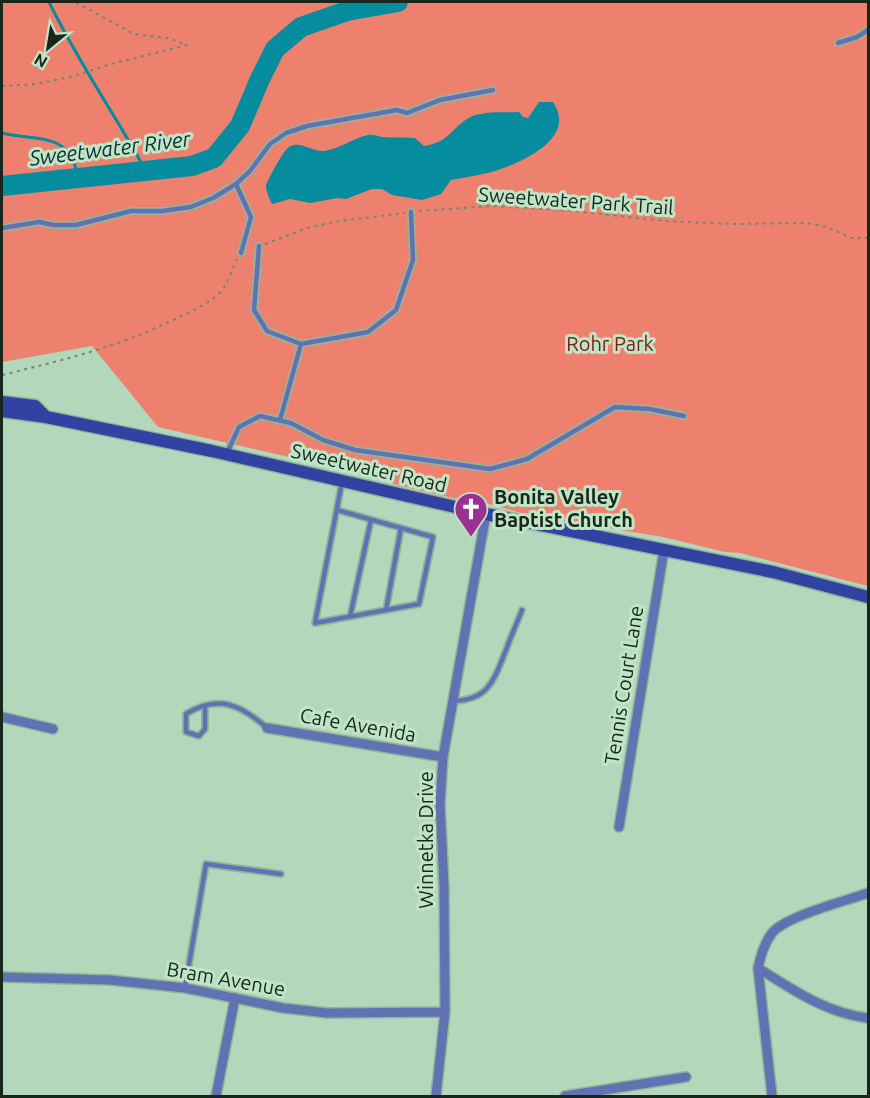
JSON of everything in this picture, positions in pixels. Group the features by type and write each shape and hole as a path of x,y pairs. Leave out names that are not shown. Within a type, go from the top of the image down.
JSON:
{"main road":[{"path":"2,402 35,406 46,417"},
{"name":"Sweetwater Road","path":"2,411 46,417 486,514 773,572 868,597"}],"street":[{"name":"Winnetka Drive","path":"436,1096 444,1012 444,886 440,804 443,757 486,514"},
{"name":"Tennis Court Lane","path":"619,827 664,550"},
{"path":"2,717 53,729"},
{"name":"Cafe Avenida","path":"267,728 443,757"},
{"path":"772,1096 758,968 762,949 774,931 793,919 868,893"},
{"path":"758,968 822,1006 868,1018"},
{"name":"Bram Avenue","path":"2,977 110,980 185,988 283,1008 327,1012 444,1012"},
{"path":"216,1096 235,998"},
{"path":"565,1096 686,1077"}],"lane":[{"path":"838,43 857,37 868,30"},
{"path":"2,228 39,222 76,225 131,211 162,211 191,207 213,198 236,184 250,171 270,144 286,133 307,126 397,110 407,113 440,100 493,90"},
{"path":"236,184 251,217 241,253"},
{"path":"259,246 254,310 267,331 301,344 368,332 396,310 413,260 411,212"},
{"path":"280,420 301,344"},
{"path":"226,455 238,427 260,416 291,423 323,440 355,450 490,469 527,459 615,407 650,409 684,416"},
{"path":"337,510 433,537 419,604 315,623 342,482"},
{"path":"350,616 371,520"},
{"path":"386,610 401,528"},
{"path":"453,701 467,700 488,689 502,665 504,653 522,610"},
{"path":"205,706 205,729 199,736 186,732 186,714 200,706 235,705 267,728"},
{"path":"185,988 206,864 282,874"}],"path":[{"path":"2,86 36,84 70,77 84,71 187,45 168,38 134,34 75,2"},
{"name":"Sweetwater Park Trail","path":"259,246 310,227 340,221 433,208 494,206 574,211 665,221 735,225 806,224 827,227 851,238 868,238"},
{"path":"2,375 89,354 137,337 195,309 216,296 226,286 241,253"}],"green space":[{"name":"Rohr Park","path":"2,2 868,2 868,586 740,553 725,552 663,537 525,514 486,503 453,498 337,468 158,427 92,346 2,362"}],"water":[{"path":"539,102 553,102 559,115 558,126 553,137 545,146 534,154 498,170 451,180 441,194 422,200 392,195 382,189 372,189 346,199 338,198 310,203 290,199 272,204 267,193 266,186 272,172 287,149 293,145 324,151 362,136 372,135 415,138 424,146 439,142 461,123 479,114 519,112 523,117 528,118"}],"waterway":[{"path":"49,2 71,45 146,171"},
{"name":"Sweetwater River","path":"2,186 192,166 214,158 240,126 275,49 301,27 347,11 398,2"},
{"path":"2,133 39,138 60,145 68,152 74,163 77,178"}],"place":[{"name":"Bonita Valley Baptist Church","path":"471,538"}]}
